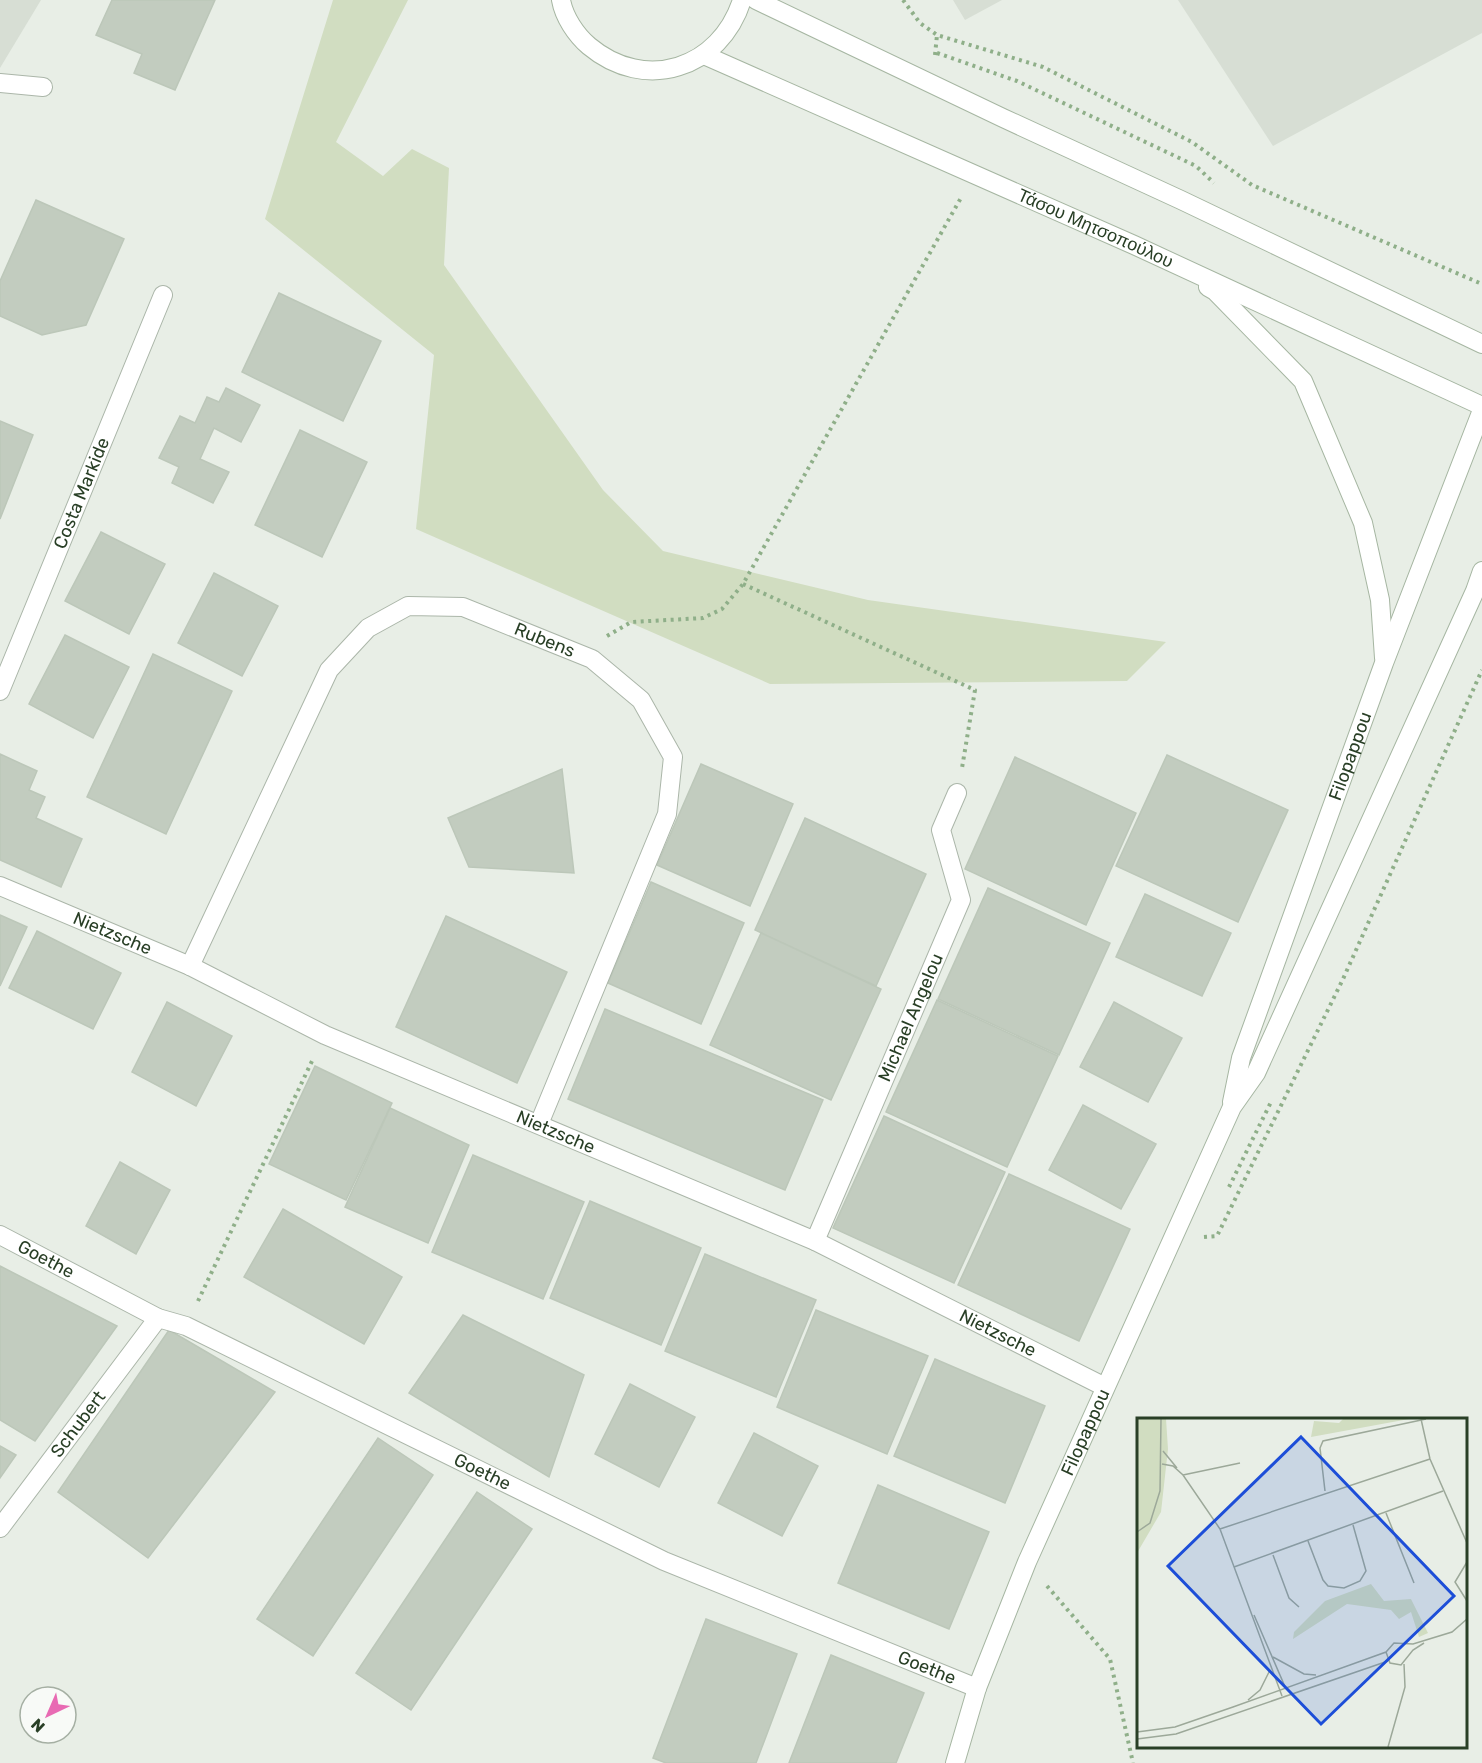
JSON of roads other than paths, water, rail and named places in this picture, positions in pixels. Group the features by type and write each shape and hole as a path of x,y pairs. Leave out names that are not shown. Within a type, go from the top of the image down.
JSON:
{"street":[{"path":"559,2 578,36 605,59 638,70 672,69 704,55 722,38 736,18 742,0"},
{"path":"756,0 1482,344"},
{"name":"Τάσου Μητσοπούλου","path":"704,55 1134,245 1482,408"},
{"path":"0,83 43,87"},
{"path":"1134,245 1215,291 1303,381 1363,523 1380,600 1384,663"},
{"name":"Costa Markide","path":"0,690 163,295"},
{"name":"Filopappou","path":"1232,1107 1241,1058 1384,663 1482,408"},
{"name":"Filopappou","path":"955,1763 977,1688 1027,1562 1232,1107 1256,1073 1479,590 1482,571"},
{"name":"Rubens","path":"190,966 329,670 368,628 408,606 463,607 592,659 641,700 673,757 667,814 539,1124"},
{"name":"Michael Angelou","path":"815,1241 962,900 941,830 957,793"},
{"name":"Nietzsche","path":"0,886 190,966 325,1035 815,1241 1105,1387"},
{"name":"Goethe","path":"0,1235 158,1318 186,1326 664,1561 977,1688"},
{"name":"Schubert","path":"0,1528 158,1318"}]}
